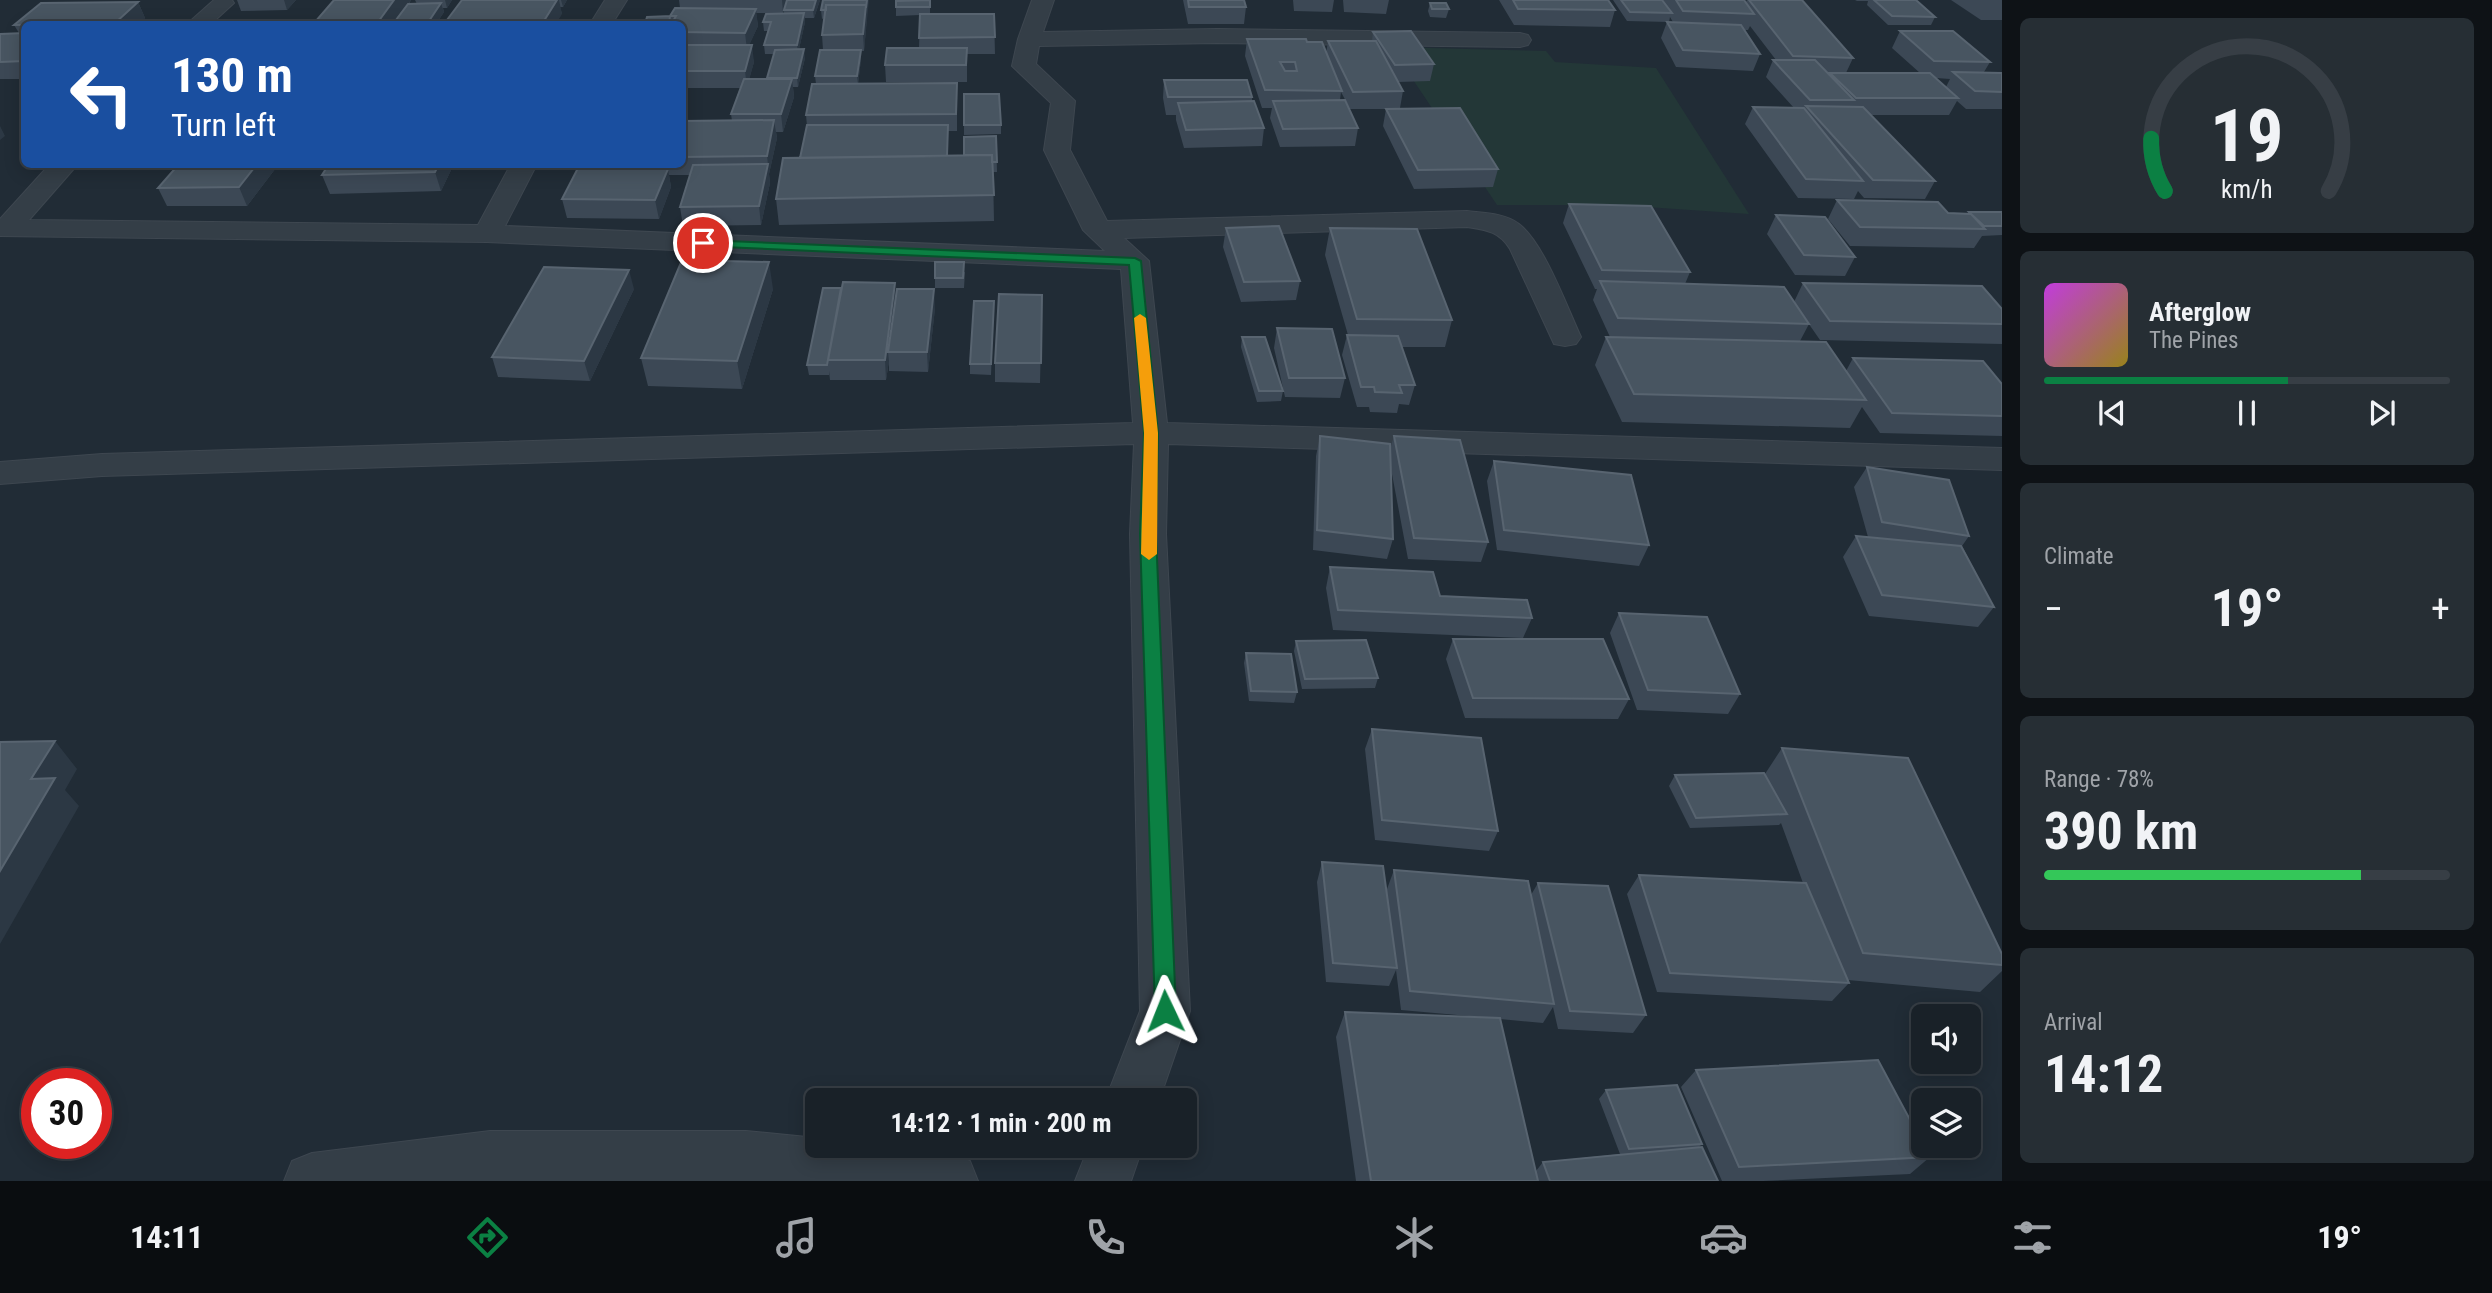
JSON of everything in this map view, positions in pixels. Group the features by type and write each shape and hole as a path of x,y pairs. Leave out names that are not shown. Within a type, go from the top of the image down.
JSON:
{"street":[{"path":"603,21 616,0"},
{"path":"1043,0 1029,39 1024,66 1063,101 1056,150 1097,230 1135,261 1151,433 1148,534 1165,1011 1137,1088"},
{"path":"202,21 223,3"},
{"path":"1029,39 1243,36 1520,40"},
{"path":"3,228 61,168"},
{"path":"488,234 522,168"},
{"path":"1097,230 1467,219 1491,222 1510,230 1522,247 1565,337"},
{"path":"3,228 488,234 1135,261"},
{"path":"0,472 102,465 731,448 1151,433 2002,459"},
{"path":"1103,1181 1112,1158"},
{"path":"313,1181 490,1159 746,1159 917,1174 950,1181"}],"green space":[{"path":"1391,47 1546,51 1555,62 1656,68 1749,214 1617,205 1497,205"}],"building":[{"path":"334,0 394,0 379,21 316,21"},
{"path":"462,0 557,0 544,21 446,21"},
{"path":"787,0 816,0 813,10 784,10"},
{"path":"823,0 867,0 866,8 866,5 826,5 826,10 821,10"},
{"path":"930,0 930,7 896,7 896,1"},
{"path":"1188,0 1244,0 1246,7 1189,7"},
{"path":"1513,0 1608,0 1615,10 1518,9"},
{"path":"1621,0 1662,0 1672,13 1630,12"},
{"path":"1676,0 1744,0 1754,14 1683,11"},
{"path":"1749,0 1802,0 1853,58 1793,56"},
{"path":"1874,0 1916,0 1935,17 1892,16"},
{"path":"138,2 117,21 21,21 21,25 14,25 41,3"},
{"path":"441,3 429,21 395,21 408,4"},
{"path":"1430,3 1446,3 1449,9 1432,9"},
{"path":"826,5 866,5 863,34 822,35"},
{"path":"675,8 756,9 745,33 686,32 686,21 673,21 676,16 670,16"},
{"path":"804,13 797,45 764,45 771,22 763,22 766,14"},
{"path":"920,14 994,14 995,37 919,38"},
{"path":"670,16 669,21 646,21 647,17"},
{"path":"1667,22 1741,25 1760,54 1683,50"},
{"path":"1411,31 1434,64 1395,65 1373,32"},
{"path":"1900,31 1953,31 1990,62 1934,61"},
{"path":"21,33 21,61 0,62 0,34"},
{"path":"1247,39 1306,39 1307,42 1322,42 1342,91 1265,90","holes":["1280,62 1295,62 1297,71 1285,71"]},
{"path":"1328,41 1376,41 1403,91 1353,92"},
{"path":"686,45 752,45 745,71 686,71"},
{"path":"887,48 967,48 966,65 885,65"},
{"path":"804,49 797,78 767,78 775,50"},
{"path":"820,50 861,50 857,76 815,76"},
{"path":"1773,60 1815,60 1854,100 1810,100"},
{"path":"1953,72 2002,73 2002,92 1975,91"},
{"path":"1830,73 1930,73 1958,98 1856,98"},
{"path":"744,79 792,79 781,114 731,114"},
{"path":"1164,80 1247,80 1252,97 1168,97"},
{"path":"957,83 956,114 806,115 812,84"},
{"path":"964,94 999,94 1001,125 964,125"},
{"path":"1345,100 1358,128 1283,129 1273,101"},
{"path":"1254,101 1264,128 1186,130 1178,103"},
{"path":"1806,106 1863,107 1935,181 1873,180"},
{"path":"1753,107 1804,108 1863,181 1806,179"},
{"path":"1460,108 1498,169 1418,170 1386,109"},
{"path":"774,120 767,156 686,157 686,121"},
{"path":"807,125 948,125 947,156 800,158"},
{"path":"996,136 997,162 992,162 992,155 964,155 964,137"},
{"path":"992,155 994,195 776,199 783,158"},
{"path":"768,164 759,206 680,207 693,165"},
{"path":"176,168 254,168 239,187 158,188"},
{"path":"326,168 437,168 435,172 322,175"},
{"path":"578,168 668,169 655,200 562,199"},
{"path":"1837,200 1938,202 1948,213 1971,214 1985,229 1860,227"},
{"path":"1569,204 1651,206 1690,272 1602,270"},
{"path":"1969,212 2002,212 2002,226 1984,226"},
{"path":"1776,215 1825,217 1855,257 1804,255"},
{"path":"1279,226 1300,281 1244,282 1226,228"},
{"path":"1330,228 1417,229 1452,320 1357,319"},
{"path":"682,260 769,262 737,361 641,358"},
{"path":"935,262 964,262 963,278 935,278"},
{"path":"544,267 629,270 584,361 492,357"},
{"path":"1600,281 1784,287 1809,324 1618,318"},
{"path":"843,282 895,283 885,360 828,360"},
{"path":"1803,283 1982,286 2002,309 2002,324 1830,321"},
{"path":"823,288 841,288 827,365 807,365"},
{"path":"897,289 934,289 927,352 888,352"},
{"path":"999,294 1042,295 1041,363 995,363"},
{"path":"974,301 994,301 991,364 970,364"},
{"path":"1277,328 1332,329 1345,378 1289,378"},
{"path":"1347,335 1398,336 1415,385 1399,385 1402,393 1375,392 1374,387 1361,387"},
{"path":"1242,337 1265,337 1283,391 1259,391"},
{"path":"1606,337 1826,342 1866,400 1634,394"},
{"path":"1853,358 1983,361 2002,384 2002,416 1892,413"},
{"path":"1320,436 1390,444 1393,539 1317,530"},
{"path":"1394,436 1460,440 1488,542 1414,538"},
{"path":"1494,461 1631,475 1649,545 1504,530"},
{"path":"1867,467 1949,480 1969,536 1882,522"},
{"path":"1856,536 1961,546 1994,607 1882,595"},
{"path":"1330,567 1433,572 1440,596 1527,600 1532,618 1338,610"},
{"path":"1619,613 1707,617 1740,694 1648,690"},
{"path":"1453,639 1603,639 1629,699 1473,698"},
{"path":"1366,640 1378,678 1305,679 1296,641"},
{"path":"1246,653 1291,654 1297,692 1251,691"},
{"path":"1372,729 1481,738 1498,831 1382,820"},
{"path":"55,741 31,779 55,778 0,871 0,742"},
{"path":"1782,748 1908,758 2002,954 2002,965 1863,953"},
{"path":"1764,773 1787,814 1696,818 1675,775"},
{"path":"1322,862 1383,866 1397,968 1333,963"},
{"path":"1394,870 1528,881 1554,1004 1410,991"},
{"path":"1639,875 1806,883 1849,983 1670,973"},
{"path":"1538,883 1608,886 1646,1015 1570,1011"},
{"path":"1345,1012 1500,1018 1538,1181 1371,1181"},
{"path":"1878,1060 1911,1122 1911,1158 1739,1167 1696,1070"},
{"path":"1677,1085 1702,1144 1629,1149 1606,1090"},
{"path":"1702,1147 1718,1181 1550,1181 1543,1162"}],"slow traffic":[{"path":"1140,318 1151,433 1149,554"}],"route":[{"path":"703,243 1135,261 1151,433 1148,534 1165,1011"}]}
